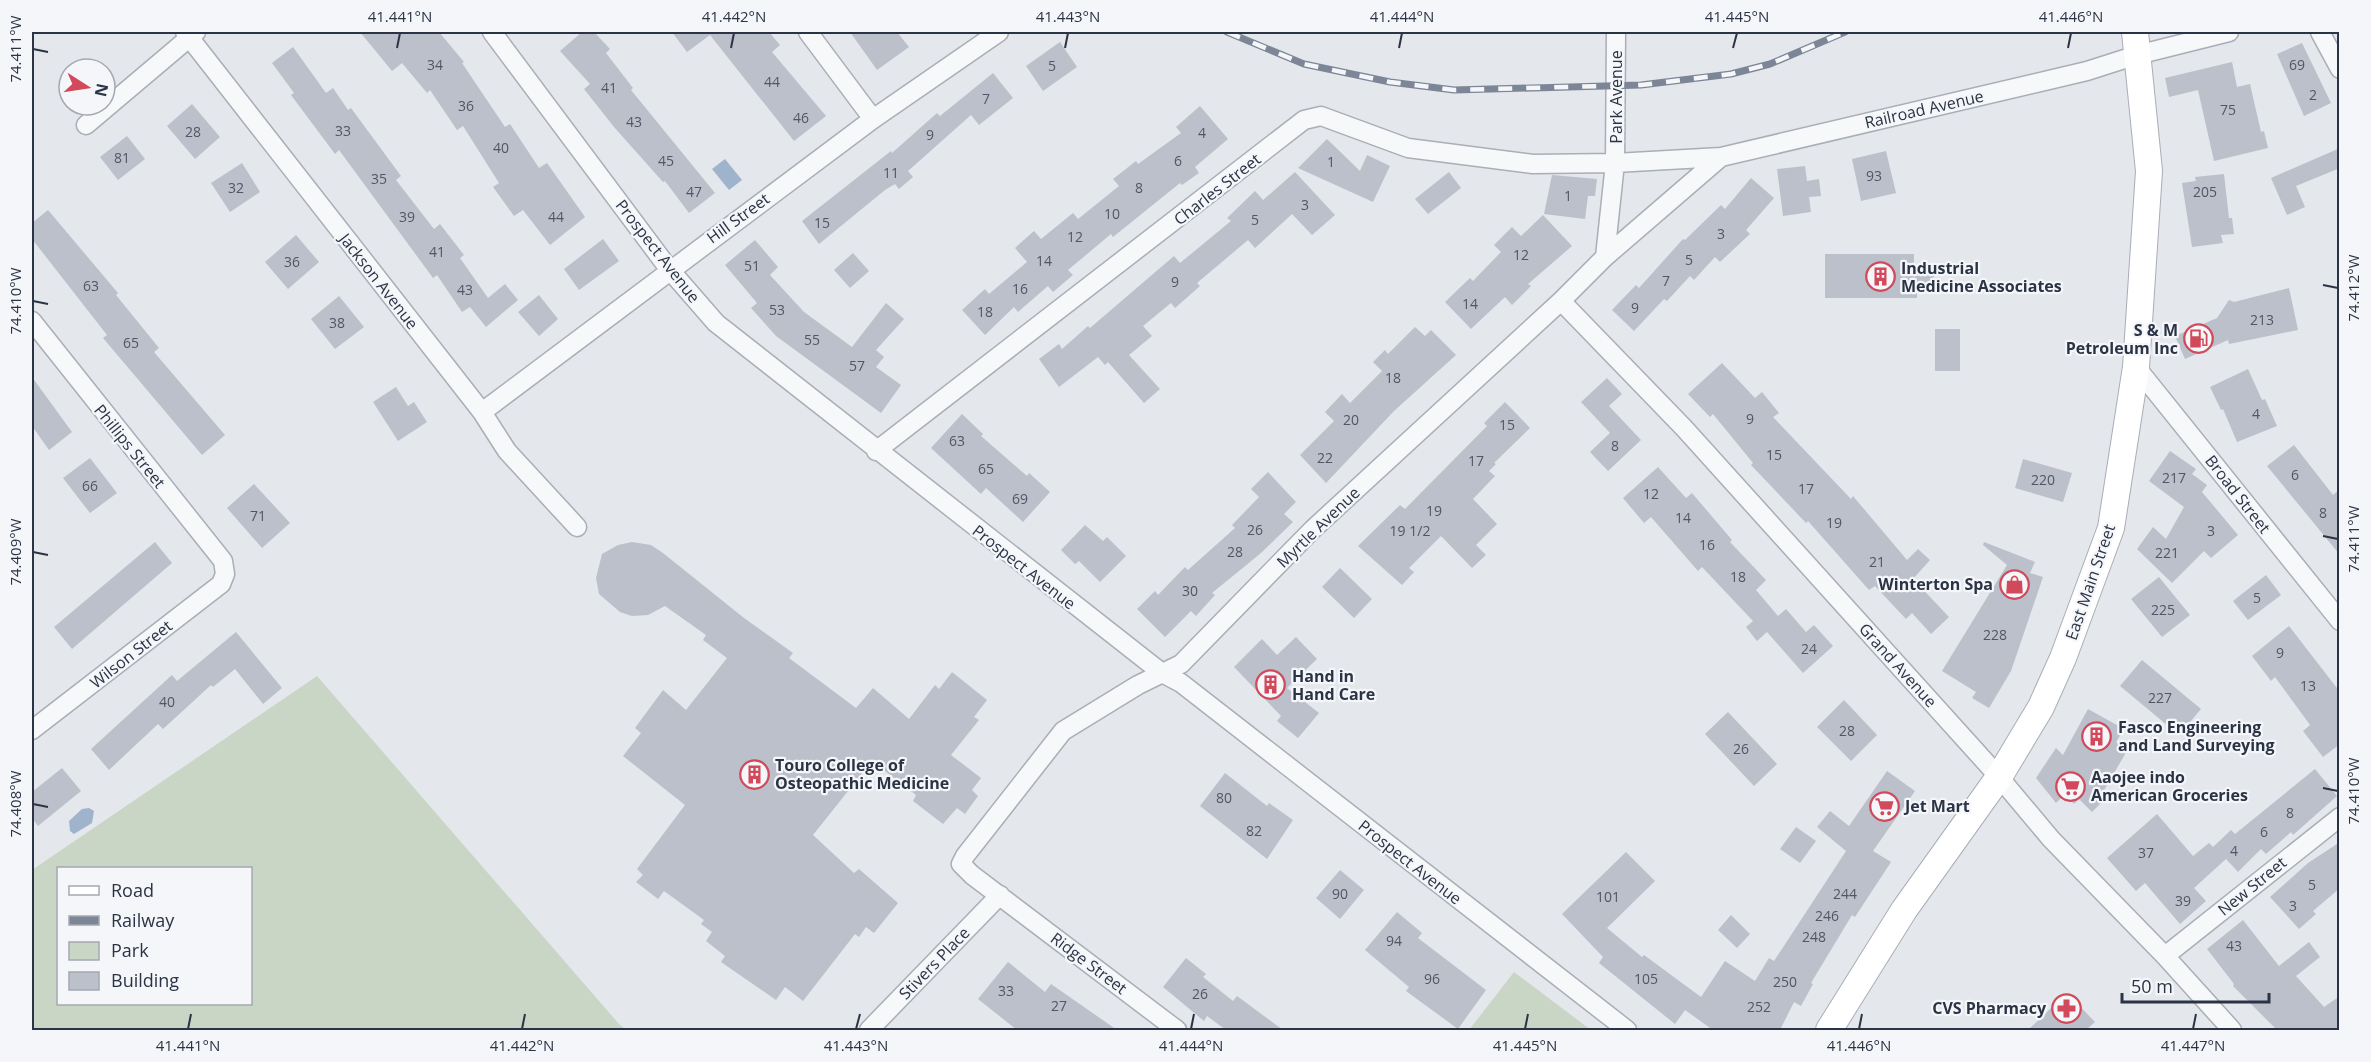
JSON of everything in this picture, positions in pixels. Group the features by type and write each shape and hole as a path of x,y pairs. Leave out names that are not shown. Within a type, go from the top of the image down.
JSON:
{"main road":[{"name":"East Main Street","path":"1829,1030 1904,910 1999,777 2041,707 2064,658 2111,528 2136,367 2149,171 2136,43"}],"street":[{"name":"Prospect Avenue","path":"492,32 669,269 716,323 1162,674 1181,683 1627,1030"},
{"path":"808,32 873,119"},
{"name":"Hill Street","path":"482,412 669,269 873,119 999,32"},
{"name":"Park Avenue","path":"1605,257 1615,163 1616,32"},
{"name":"Railroad Avenue","path":"1615,163 1720,157 2087,71 2136,43 2229,32"},
{"path":"2320,32 2340,69"},
{"path":"86,125 190,33"},
{"name":"Jackson Avenue","path":"190,33 482,412 507,451 577,527"},
{"name":"Charles Street","path":"876,451 1304,120 1321,116 1408,148 1473,158 1533,164 1615,163"},
{"name":"Myrtle Avenue","path":"1000,895 961,864 1064,731 1181,664 1312,530 1561,301 1605,257 1720,157"},
{"name":"Grand Avenue","path":"1561,301 1684,428 1999,777 2051,839 2165,956 2232,1030"},
{"name":"Phillips Street","path":"32,321 223,561 225,573"},
{"name":"Broad Street","path":"2136,367 2340,621"},
{"name":"Wilson Street","path":"32,730 220,584 225,573"},
{"name":"New Street","path":"2165,956 2340,817"},
{"name":"Stivers Place","path":"869,1030 1000,895"},
{"name":"Ridge Street","path":"1000,895 1178,1030"}],"green space":[{"path":"317,676 626,1030 32,1030 32,870"},
{"path":"1514,972 1591,1030 1469,1030"}],"water":[{"path":"725,159 742,180 729,190 712,169"},
{"path":"89,808 94,811 92,823 74,834 70,831 69,821 82,809"}],"building":[{"path":"360,32 439,32 464,62 462,63 505,127 510,124 539,168 547,163 585,217 550,245 523,210 514,216 493,187 499,183 463,126 457,130 430,90 427,93 402,63 392,71"},
{"path":"582,32 594,32 610,49 606,53 633,88 631,90 715,193 689,213 665,181 663,182 614,127 584,89 590,84 560,51"},
{"path":"672,32 769,32 780,45 772,52 826,116 794,141 710,35 687,52"},
{"path":"850,32 897,32 909,47 877,70"},
{"path":"1060,42 1077,67 1043,91 1026,66"},
{"path":"2302,43 2331,103 2304,116 2277,54"},
{"path":"293,47 326,93 333,88 348,110 351,108 401,176 396,180 434,229 440,224 464,255 460,258 488,298 505,284 518,300 486,327 470,307 462,312 437,275 433,278 339,150 335,154 291,95 294,93 272,63"},
{"path":"2232,62 2237,87 2250,84 2261,132 2264,131 2268,148 2214,161 2198,90 2169,97 2165,78"},
{"path":"993,73 1013,98 979,125 971,115 908,171 913,177 899,189 895,184 885,190 819,244 802,221 891,151 892,153 937,113 940,116"},
{"path":"192,104 220,137 195,159 167,126"},
{"path":"1200,106 1228,139 1195,167 1199,173 1182,185 1180,183 1113,237 1111,234 1068,270 1073,275 1053,292 1048,286 1018,312 1014,307 985,335 962,310 985,289 989,294 1027,262 1015,248 1034,231 1041,239 1073,213 1078,219 1119,186 1113,179 1136,161 1138,164 1181,133 1176,127"},
{"path":"127,136 145,159 118,180 100,157"},
{"path":"1327,139 1360,171 1367,155 1390,166 1373,202 1298,168"},
{"path":"2340,148 2340,168 2296,186 2305,207 2287,215 2271,178"},
{"path":"1886,151 1896,193 1861,201 1852,159"},
{"path":"242,163 260,192 230,212 211,183"},
{"path":"1805,166 1807,181 1819,179 1821,196 1809,197 1811,212 1783,216 1777,169"},
{"path":"1295,172 1335,215 1312,235 1292,214 1255,248 1248,240 1197,283 1200,286 1175,308 1171,303 1143,326 1152,336 1129,355 1160,389 1144,403 1108,362 1105,365 1098,357 1059,387 1039,359 1059,344 1062,349 1088,326 1090,328 1174,256 1180,263 1231,221 1227,218 1255,191 1263,200"},
{"path":"1449,172 1461,188 1428,214 1415,199"},
{"path":"2224,174 2229,218 2232,218 2234,234 2221,235 2223,243 2192,247 2182,183 2196,181 2195,177"},
{"path":"1552,175 1597,179 1595,196 1588,196 1585,219 1544,214"},
{"path":"1751,178 1774,198 1746,230 1750,234 1720,262 1715,257 1694,280 1690,276 1667,301 1664,299 1634,331 1612,310 1636,285 1639,288 1683,239 1685,240 1721,205 1725,209"},
{"path":"48,210 118,293 116,295 159,348 154,352 225,435 202,455 103,338 107,335 32,239 32,223"},
{"path":"1543,215 1572,246 1528,284 1531,286 1512,305 1505,297 1471,329 1445,302 1470,278 1473,281 1501,252 1494,245 1512,227 1521,236"},
{"path":"296,235 319,262 288,289 265,262"},
{"path":"603,239 619,261 579,290 564,269"},
{"path":"755,240 778,267 770,275 804,312 852,347 886,303 904,319 876,350 884,357 876,367 901,385 881,413 776,336 751,308 757,303 725,265"},
{"path":"853,253 869,271 850,288 834,270"},
{"name":"Industrial Medicine Associates","path":"1825,254 1914,254 1914,264 1934,264 1934,291 1917,291 1917,298 1825,298"},
{"path":"2289,288 2298,330 2229,344 2228,340 2185,359 2175,336 2217,318 2229,300 2234,302"},
{"path":"539,295 558,319 539,336 518,312"},
{"path":"339,296 364,327 335,349 311,319"},
{"path":"1415,327 1425,336 1431,330 1456,355 1394,411 1326,483 1300,455 1334,421 1325,412 1342,394 1350,403 1382,371 1373,362 1385,350 1388,354"},
{"path":"1935,329 1960,329 1960,371 1935,371"},
{"path":"1722,363 1755,398 1762,392 1779,413 1773,417 1851,499 1853,496 1907,560 1918,549 1930,560 1913,579 1949,617 1931,634 1912,613 1906,619 1875,586 1869,590 1808,521 1806,523 1751,465 1753,463 1713,414 1710,417 1688,394"},
{"path":"2248,369 2277,426 2237,442 2223,409 2221,410 2210,387"},
{"path":"32,377 72,432 49,450 32,426"},
{"path":"1607,378 1622,394 1609,406 1641,440 1608,471 1590,452 1610,433 1581,402"},
{"path":"396,387 408,406 414,402 427,422 398,441 373,402"},
{"path":"1505,402 1530,428 1494,463 1496,464 1489,471 1495,476 1473,499 1497,524 1476,545 1486,555 1472,568 1441,536 1409,568 1414,572 1402,585 1358,546 1400,505 1405,509 1487,426 1484,423"},
{"path":"962,414 983,434 981,436 1027,476 1029,473 1050,492 1023,522 986,488 981,494 931,448"},
{"path":"2294,445 2333,495 2340,489 2340,555 2267,466"},
{"path":"2170,451 2196,469 2192,474 2207,485 2202,492 2238,535 2211,558 2204,551 2172,583 2137,549 2153,527 2166,539 2184,507 2149,481"},
{"path":"90,458 117,493 90,513 63,478"},
{"path":"2023,459 2072,473 2063,502 2015,488"},
{"path":"1658,467 1686,498 1692,493 1732,540 1730,542 1766,580 1756,590 1778,616 1786,609 1806,632 1814,625 1833,646 1803,673 1767,632 1757,641 1746,627 1753,621 1702,567 1698,571 1651,517 1644,523 1623,498"},
{"path":"1268,472 1296,502 1284,514 1293,522 1261,553 1212,593 1215,595 1196,616 1191,611 1165,637 1137,609 1155,591 1158,595 1185,567 1188,570 1235,528 1232,525 1259,497 1251,489"},
{"path":"254,484 290,523 262,548 227,508"},
{"path":"1085,525 1103,541 1107,537 1126,556 1100,582 1079,561 1075,564 1061,550"},
{"path":"155,542 172,563 72,649 54,627"},
{"name":"Touro College of Osteopathic Medicine","path":"632,542 651,545 663,553 744,618 793,653 789,658 856,708 873,688 909,719 935,685 939,689 952,672 987,700 974,717 979,720 951,755 981,778 972,790 978,796 965,814 957,808 943,824 913,801 916,795 872,761 813,835 854,873 859,869 898,903 874,933 866,927 859,937 855,934 803,1001 785,987 776,1000 721,962 725,956 706,941 712,932 701,924 704,920 664,891 658,899 636,882 643,875 637,869 685,805 623,756 641,733 635,728 663,690 686,710 727,658 703,640 706,635 665,606 648,615 632,616 620,612 599,594 596,578 602,554 618,545"},
{"path":"1984,542 2035,562 2030,573 2043,577 2011,671 1989,708 1972,698 1976,692 1942,671 2007,565 1983,545"},
{"path":"1340,568 1372,599 1354,618 1322,587"},
{"path":"2266,575 2281,595 2248,620 2233,601"},
{"path":"2159,577 2190,615 2162,637 2131,599"},
{"path":"2289,626 2340,692 2340,744 2323,757 2303,731 2310,725 2275,677 2271,681 2252,656"},
{"path":"236,632 282,688 263,704 235,669 213,687 211,685 163,729 158,724 109,770 91,749 172,675 177,681"},
{"name":"Hand in Hand Care","path":"1296,637 1317,659 1287,688 1319,713 1298,738 1277,721 1281,716 1234,667 1262,639 1277,655"},
{"path":"2142,660 2201,709 2179,735 2120,686"},
{"path":"1844,700 1877,735 1851,761 1817,727"},
{"path":"2088,709 2124,729 2116,742 2128,749 2103,792 2108,796 2092,812 2079,799 2074,804 2065,794 2056,803 2036,778 2056,748 2063,755"},
{"path":"1728,712 1777,764 1754,786 1705,734"},
{"path":"62,768 81,791 38,826 32,818 32,792"},
{"path":"2315,769 2337,796 2293,835 2291,832 2266,854 2261,849 2238,872 2226,859 2194,888 2206,901 2180,924 2145,883 2136,891 2107,858 2157,814 2193,856 2209,843 2213,847 2231,830 2235,834"},
{"path":"1887,771 1915,791 1873,851 1891,862 1855,917 1852,915 1811,983 1813,984 1801,1006 1794,1002 1780,1030 1713,1030 1685,1010 1675,1024 1599,963 1603,957 1562,914 1626,852 1655,881 1607,928 1642,957 1644,955 1701,997 1725,961 1755,981 1769,958 1774,961 1846,851 1817,827 1830,811 1849,826"},
{"path":"1225,773 1267,806 1269,803 1293,820 1267,859 1200,806"},
{"path":"1796,827 1816,841 1800,863 1780,849"},
{"path":"2340,842 2340,888 2313,911 2316,914 2299,929 2270,897 2308,863"},
{"path":"1340,870 1364,890 1340,919 1316,898"},
{"path":"1397,912 1422,933 1418,938 1486,990 1458,1029 1406,991 1409,987 1365,950"},
{"path":"1731,915 1750,934 1737,948 1718,930"},
{"path":"2243,920 2279,966 2309,942 2320,957 2296,976 2324,1007 2340,996 2340,1030 2277,1030 2233,986 2234,984 2207,949"},
{"path":"1186,958 1206,974 1203,977 1233,1001 1237,996 1283,1030 1226,1030 1207,1016 1204,1021 1163,987"},
{"path":"1008,962 1045,992 1051,984 1117,1030 1017,1030 978,999"},
{"name":"CVS Pharmacy","path":"2067,993 2095,1022 2086,1030 2028,1030"}],"railway":[{"path":"1227,32 1304,64 1390,82 1454,90 1641,85 1731,74 1770,64 1845,32"}],"place":[{"name":"Industrial Medicine Associates","path":"1880,277"},
{"name":"S & M Petroleum Inc","path":"2199,339"},
{"name":"Winterton Spa","path":"2014,584"},
{"name":"Hand in Hand Care","path":"1271,685"},
{"name":"Fasco Engineering and Land Surveying","path":"2097,736"},
{"name":"Touro College of Osteopathic Medicine","path":"754,774"},
{"name":"Aaojee indo American Groceries","path":"2070,786"},
{"name":"Jet Mart","path":"1884,806"},
{"name":"CVS Pharmacy","path":"2067,1008"}]}
